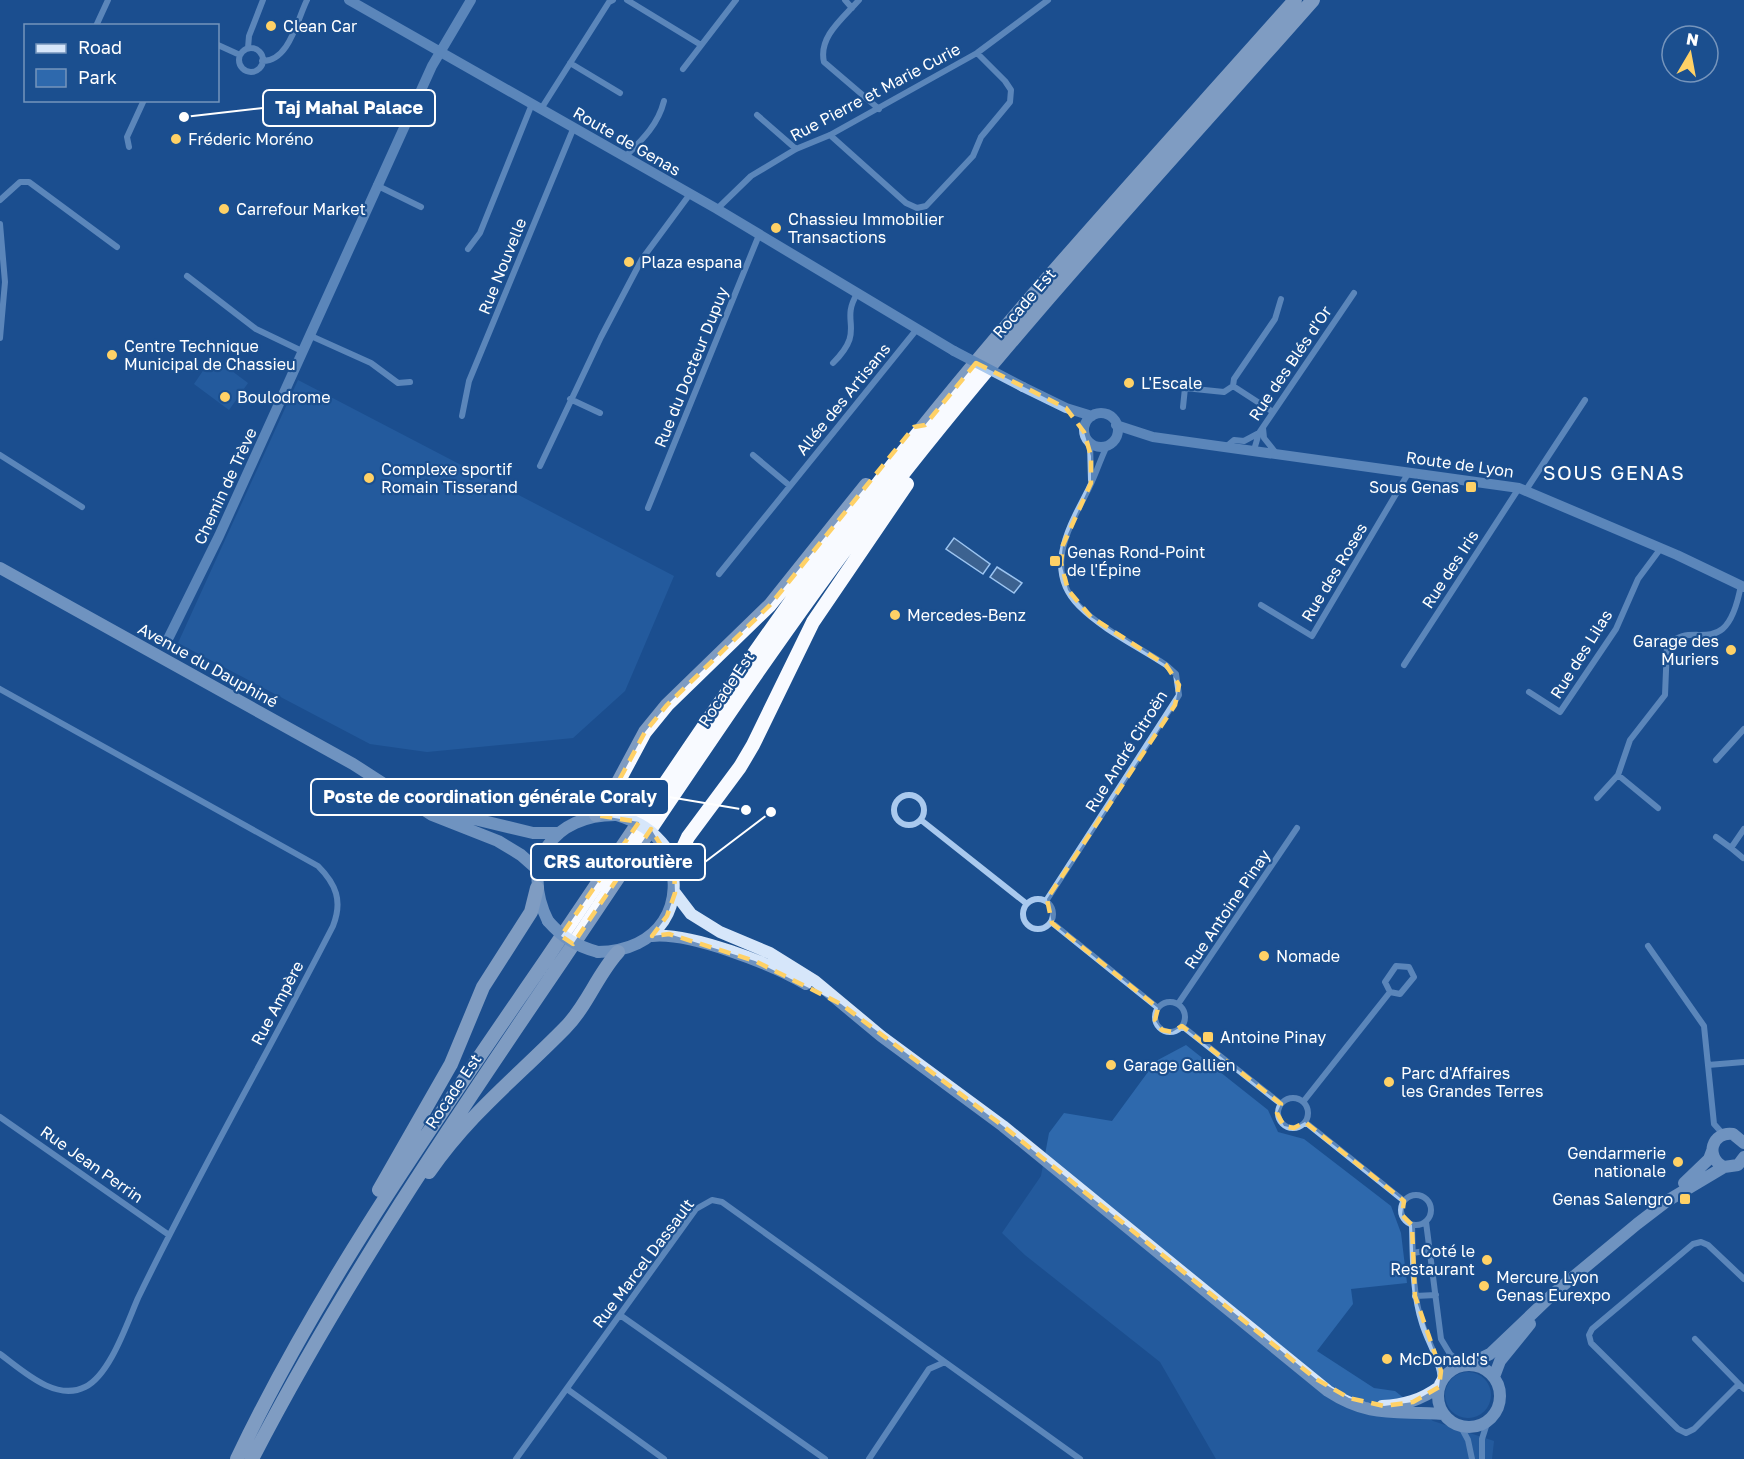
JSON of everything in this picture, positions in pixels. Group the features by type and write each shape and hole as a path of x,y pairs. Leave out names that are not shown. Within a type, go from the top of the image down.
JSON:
{"highway":[{"name":"Rocade Est","path":"237,1459 290,1356 356,1243 764,638 925,425 990,346 1295,0"},
{"name":"Rocade Est","path":"252,1459 314,1343 389,1218 774,649 877,508 950,416 1036,314 1313,0"},
{"path":"674,867 688,837 740,767 753,745 824,603 947,430 950,416"},
{"path":"596,814 608,801 645,732 667,705 762,613 914,427 925,425"},
{"path":"356,1243 358,1226 451,1064 483,987 531,912 537,888"},
{"path":"389,1218 401,1211 463,1126 567,1026 618,952"}],"main road":[{"name":"Avenue du Dauphiné","path":"0,568 353,764 432,815 498,841 521,855 538,870"},
{"name":"Avenue du Dauphiné","path":"399,794 433,809 496,825 533,833 558,833"},
{"path":"596,814 617,815 636,821 653,832 666,848 674,867 675,893 667,916 652,936 636,946 618,952 598,952 578,947 561,936 548,921 540,905 537,888 538,870 545,850 558,833 575,821 596,814"},
{"path":"675,893 691,914 720,932 771,953 815,981 841,1004 1003,1126 1346,1403 1371,1412 1443,1414"},
{"path":"652,936 669,934 755,961 797,979 841,1004"},
{"path":"1316,1379 1349,1398 1384,1406 1424,1398 1452,1369 1490,1354 1554,1293 1666,1201 1704,1165 1715,1141 1733,1133 1744,1143"},
{"path":"1712,1151 1715,1161 1724,1167"},
{"path":"1666,1201 1724,1167 1741,1164"},
{"path":"1494,1377 1500,1361 1554,1293"},
{"path":"1440,1384 1438,1404 1443,1414 1460,1425 1470,1427 1488,1420 1499,1404 1500,1395 1494,1377 1479,1366 1467,1365"}],"street":[{"path":"97,24 108,0"},
{"path":"248,48 259,52 262,61 257,70 246,71 239,63 240,55 248,48 249,36 263,0"},
{"path":"262,61 276,59 284,51 307,0"},
{"name":"Route de Genas","path":"349,0 717,209 917,329"},
{"name":"Chemin de Trève","path":"168,637 208,560 304,352 376,185 440,52 471,0"},
{"path":"468,249 480,233 537,106 613,0"},
{"path":"627,0 701,45"},
{"path":"683,69 736,0"},
{"path":"845,0 852,8"},
{"path":"859,0 825,40 821,51 824,63 879,109"},
{"name":"Rue Pierre et Marie Curie","path":"717,209 751,176 796,148 830,135 977,53 1048,0"},
{"path":"219,45 240,55"},
{"path":"830,135 906,203 917,208 926,206 973,156 981,137 1010,102 1011,90 1005,81 977,53"},
{"path":"570,63 620,93"},
{"path":"625,157 649,132 661,113 664,101"},
{"path":"129,147 128,137 143,102"},
{"path":"758,114 796,148"},
{"name":"Rue Nouvelle","path":"462,416 469,381 574,128"},
{"path":"0,200 21,183 29,182 117,247"},
{"path":"376,185 421,207"},
{"path":"540,466 570,399 642,259 690,195"},
{"path":"0,224 5,282 0,338"},
{"name":"Rue du Docteur Dupuy","path":"648,508 759,235"},
{"path":"187,276 256,329 304,352"},
{"name":"Rue des Blés d'Or","path":"1254,450 1261,430 1354,293"},
{"path":"833,363 846,350 853,334 850,306 858,294"},
{"path":"1183,407 1185,388 1224,392 1233,386 1234,379 1278,313 1281,299"},
{"path":"917,329 954,351 1065,408 1092,416 1107,415 1116,425 1117,434 1110,444 1098,447 1090,443"},
{"name":"Allée des Artisans","path":"719,574 917,329"},
{"path":"311,336 371,363 398,383 410,382"},
{"path":"1233,386 1273,412"},
{"path":"570,399 600,412"},
{"name":"Rue des Iris","path":"1404,665 1585,400"},
{"path":"1065,408 1090,443 1092,483"},
{"path":"1084,432 1085,424 1092,416"},
{"name":"Route de Lyon","path":"1116,425 1153,436 1523,489 1661,548 1742,586"},
{"path":"1227,447 1234,440 1244,441 1261,430 1264,438 1277,453"},
{"name":"Route de Lyon","path":"1110,444 1153,436"},
{"name":"Rue André Citroën","path":"1046,901 1179,695 1176,674 1166,664 1091,617 1076,603 1068,590 1061,563 1066,531 1110,444"},
{"path":"0,455 82,507"},
{"path":"753,455 790,486"},
{"name":"Rue des Roses","path":"1261,605 1312,636 1409,472"},
{"name":"Rue des Lilas","path":"1529,692 1560,712 1616,629 1638,579 1661,548"},
{"path":"1597,798 1618,775 1630,740 1665,695 1667,646 1678,637 1715,634 1721,631 1736,612 1742,586"},
{"name":"Rue Ampère","path":"0,689 318,866 329,877 337,892 336,917 333,926 169,1234 105,1369 85,1387 66,1391 46,1386 0,1354"},
{"path":"1716,760 1744,729"},
{"path":"1618,775 1658,808"},
{"path":"909,795 920,800 924,808 921,820 910,826 898,821 894,809 897,801 909,795"},
{"path":"921,820 1027,904"},
{"name":"Rue Antoine Pinay","path":"1178,1004 1298,828"},
{"path":"1731,848 1744,829"},
{"path":"1716,837 1743,858"},
{"path":"1038,899 1046,901 1053,909 1051,922 1040,929 1029,925 1023,915 1027,904 1038,899"},
{"path":"1051,922 1158,1008"},
{"path":"1648,946 1704,1026 1714,1124 1733,1133"},
{"path":"1396,966 1409,967 1414,977 1400,994 1390,992 1385,982 1396,966"},
{"path":"1303,1102 1390,992"},
{"path":"1166,1002 1178,1004 1185,1015 1182,1026 1172,1032 1162,1030 1155,1020 1158,1008 1166,1002"},
{"path":"1182,1026 1281,1104"},
{"path":"1708,1065 1744,1062"},
{"path":"1294,1098 1303,1102 1308,1111 1305,1122 1294,1128 1284,1126 1277,1113 1281,1104 1294,1098"},
{"name":"Rue Jean Perrin","path":"0,1117 169,1234"},
{"path":"1305,1122 1404,1201"},
{"path":"1404,1201 1418,1195 1427,1199 1431,1213 1426,1221 1441,1339 1450,1353 1467,1365"},
{"name":"Rue Marcel Dassault","path":"516,1459 696,1209 712,1200 723,1202 1080,1459"},
{"path":"1404,1201 1402,1215 1412,1225 1415,1296 1422,1325 1438,1361 1440,1384"},
{"path":"1412,1225 1426,1221"},
{"path":"1695,1339 1742,1386 1694,1429 1686,1433 1678,1429 1591,1343 1589,1335 1592,1329 1693,1244 1701,1242 1708,1245 1744,1279"},
{"path":"1413,1253 1430,1250"},
{"path":"1415,1296 1436,1295"},
{"path":"620,1315 825,1459"},
{"path":"869,1459 928,1369 946,1361"},
{"path":"567,1389 664,1459"},
{"path":"1482,1459 1482,1439 1488,1420"},
{"path":"1460,1425 1468,1440 1472,1459"}],"highlighted area":[{"path":"976,363 1066,408 1084,432 1091,456 1091,483 1063,545 1061,563 1068,590 1091,617 1166,665 1179,685 1175,705 1047,899 1052,923 1158,1008 1155,1020 1162,1030 1172,1032 1182,1026 1281,1104 1277,1113 1284,1126 1294,1128 1305,1122 1404,1201 1402,1215 1412,1225 1415,1296 1441,1371 1439,1387 1413,1402 1384,1406 1349,1398 1316,1379 1003,1126 841,1004 755,961 669,934 652,936 667,916 675,893 674,867 651,829 573,944 561,936 639,822 596,815 608,801 645,732 667,705 770,605 914,427 925,425"}],"green space":[{"name":"Boulodrome","path":"217,360 248,383 229,410 194,384 209,362 213,365"},
{"name":"Complexe sportif Romain Tisserand","path":"298,380 674,576 625,691 573,738 427,752 370,744 178,643"},
{"path":"1186,1045 1268,1110 1278,1132 1304,1139 1391,1206 1401,1233 1407,1283 1351,1289 1353,1304 1317,1351 1374,1388 1395,1391 1433,1421 1494,1441 1492,1459 1216,1459 1160,1362 1025,1255 1002,1233 1041,1176 1049,1133 1064,1113 1112,1121 1156,1061"},
{"path":"1468,1372 1484,1379 1491,1395 1484,1411 1468,1418 1452,1411 1445,1395 1452,1379"}],"shaded area":[{"path":"954,538 990,564 983,574 946,549"},
{"path":"997,567 1022,583 1014,593 990,577"}],"place":[{"name":"Clean Car","path":"271,26"},
{"name":"Taj Mahal Palace","path":"184,117"},
{"name":"Fréderic Moréno","path":"176,139"},
{"name":"Carrefour Market","path":"224,209"},
{"name":"Chassieu Immobilier Transactions","path":"776,228"},
{"name":"Plaza espana","path":"629,262"},
{"name":"Centre Technique Municipal de Chassieu","path":"112,355"},
{"name":"L'Escale","path":"1129,383"},
{"name":"Boulodrome","path":"225,397"},
{"name":"Complexe sportif Romain Tisserand","path":"369,478"},
{"name":"Sous Genas","path":"1471,487"},
{"name":"Genas Rond-Point de l'Épine","path":"1055,561"},
{"name":"Mercedes-Benz","path":"895,615"},
{"name":"Garage des Muriers","path":"1731,650"},
{"name":"Poste de coordination générale Coraly","path":"746,810"},
{"name":"CRS autoroutière","path":"771,812"},
{"name":"Nomade","path":"1264,956"},
{"name":"Antoine Pinay","path":"1208,1037"},
{"name":"Garage Gallien","path":"1111,1065"},
{"name":"Parc d'Affaires les Grandes Terres","path":"1389,1082"},
{"name":"Gendarmerie nationale","path":"1678,1162"},
{"name":"Genas Salengro","path":"1685,1199"},
{"name":"Coté le Restaurant","path":"1487,1260"},
{"name":"Mercure Lyon Genas Eurexpo","path":"1484,1286"},
{"name":"McDonald's","path":"1387,1359"}],"district":[{"name":"SOUS GENAS","path":"1614,473"}]}
